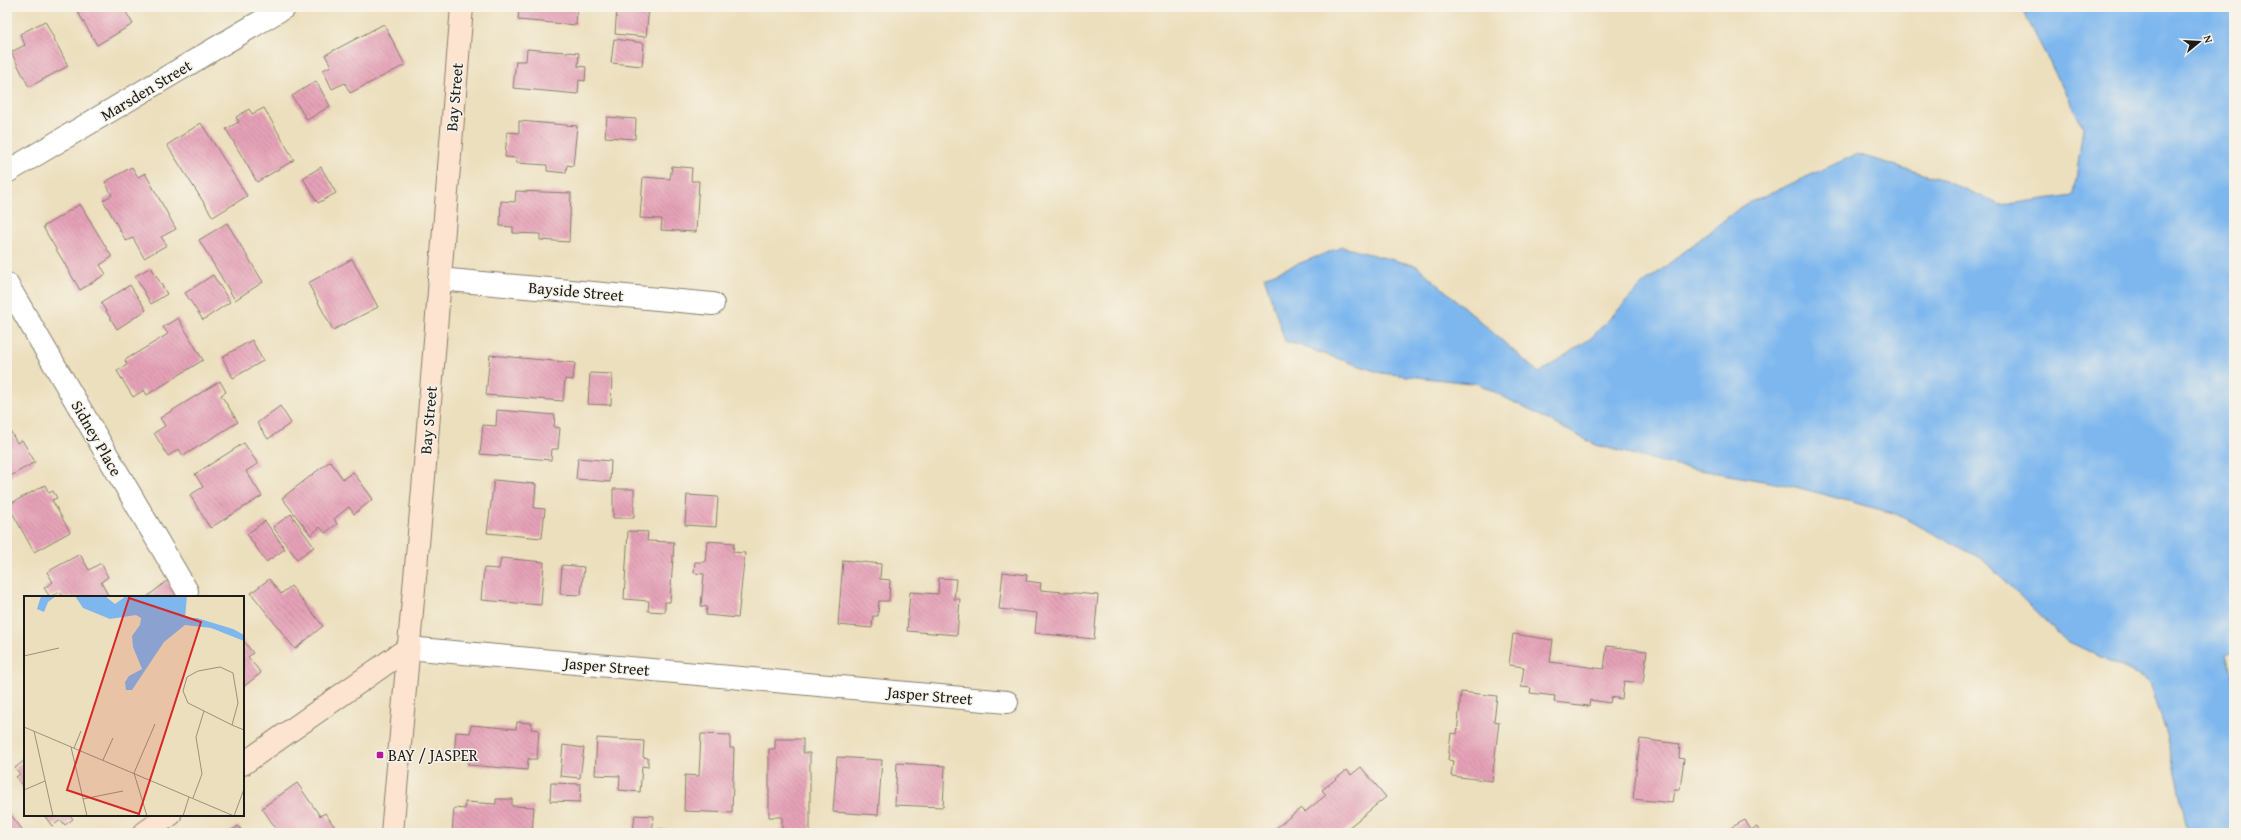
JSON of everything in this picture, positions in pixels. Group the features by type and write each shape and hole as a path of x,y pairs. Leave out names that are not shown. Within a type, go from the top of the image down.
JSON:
{"main road":[{"name":"Bay Street","path":"392,833 462,7"},
{"path":"244,763 408,648"},
{"path":"144,833 169,816"}],"street":[{"name":"Marsden Street","path":"7,172 285,7"},
{"name":"Bayside Street","path":"439,279 712,304"},
{"name":"Sidney Place","path":"7,284 187,591"},
{"name":"Jasper Street","path":"408,648 1007,702"}],"water":[{"path":"2021,7 2234,7 2234,652 2226,655 2234,681 2234,833 2188,833 2167,735 2149,680 2065,640 1982,559 1896,514 1792,486 1677,466 1596,445 1479,384 1381,373 1285,341 1264,277 1342,247 1417,266 1539,373 1591,338 1642,285 1742,206 1857,154 1947,181 2001,205 2074,195 2083,127"}],"building":[{"path":"75,7 123,7 133,24 97,45"},
{"path":"519,7 577,7 576,25 518,20"},
{"path":"617,7 649,7 646,37 615,34"},
{"path":"45,21 68,66 29,87 11,52 25,45 20,34"},
{"path":"384,24 405,65 350,93 345,83 332,89 323,70 331,66 325,55"},
{"path":"614,39 644,43 642,66 611,63"},
{"path":"527,49 579,53 578,66 586,67 585,81 579,80 578,94 513,88 516,61 526,61"},
{"path":"316,81 330,106 307,120 292,96"},
{"path":"264,108 294,160 257,182 226,129 239,122 236,117 249,109 252,114"},
{"path":"607,117 636,119 635,139 605,137"},
{"path":"519,121 577,126 573,166 567,165 566,173 547,171 547,165 516,163 517,158 505,157 507,132 519,133"},
{"path":"201,123 247,196 213,217 167,145"},
{"path":"672,166 692,168 691,181 699,181 696,232 661,230 662,219 640,218 643,177 670,179"},
{"path":"132,167 138,177 145,173 176,229 161,237 167,245 144,258 133,238 126,241 103,200 112,195 105,182"},
{"path":"321,167 336,193 318,203 303,178"},
{"path":"516,191 571,193 569,242 540,240 540,234 513,233 513,227 500,226 501,201 515,202"},
{"path":"80,204 112,257 100,265 106,274 80,290 43,227"},
{"path":"227,223 263,282 235,300 199,240"},
{"path":"352,259 378,307 333,330 308,283"},
{"path":"151,267 167,294 151,304 135,276"},
{"path":"213,275 230,302 203,320 185,293"},
{"path":"130,285 146,310 117,329 101,303"},
{"path":"178,318 203,360 147,395 144,390 133,397 117,371 127,365 125,360 168,334 163,327"},
{"path":"252,340 263,361 233,378 222,357"},
{"path":"490,355 575,363 573,380 565,379 563,401 486,395"},
{"path":"590,373 612,374 611,405 588,404"},
{"path":"220,381 226,392 221,395 238,422 183,456 179,449 168,456 154,433 165,426 160,418"},
{"path":"280,406 291,423 268,439 257,423"},
{"path":"497,410 555,415 554,427 560,428 558,449 552,449 551,460 480,454 483,425 496,426"},
{"path":"7,425 17,443 22,440 35,462 7,478"},
{"path":"244,443 258,464 246,471 262,496 210,528 190,495 203,487 195,474"},
{"path":"578,458 611,461 610,482 576,479"},
{"path":"330,461 343,479 353,472 373,499 354,514 349,507 334,519 337,524 325,533 320,527 311,535 282,498"},
{"path":"494,480 536,484 534,508 545,509 542,538 487,533"},
{"path":"45,485 49,493 53,491 57,498 52,500 70,532 34,552 8,505"},
{"path":"613,489 634,489 634,518 613,518"},
{"path":"687,495 718,497 716,527 685,525"},
{"path":"291,514 314,547 297,559 273,527"},
{"path":"265,521 285,549 266,562 247,534"},
{"path":"628,531 648,532 647,541 674,542 670,602 665,602 665,612 648,611 649,601 624,599"},
{"path":"707,541 734,543 733,552 745,553 738,618 706,615 707,607 701,606 704,574 694,573 695,562 705,562"},
{"path":"80,554 89,570 101,563 108,577 101,582 108,596 62,596 60,592 49,596 44,588 53,582 47,572"},
{"path":"501,558 544,562 541,605 481,600 484,568 499,569"},
{"path":"843,560 881,564 880,579 890,580 889,601 879,601 878,616 873,616 872,628 838,625"},
{"path":"562,565 584,567 581,595 560,594"},
{"path":"1003,572 1027,575 1026,581 1041,583 1040,590 1098,595 1094,639 1035,633 1037,613 999,609"},
{"path":"173,576 188,596 148,596"},
{"path":"939,578 956,579 954,599 960,599 957,635 907,631 910,592 938,594"},
{"path":"269,579 281,594 291,586 323,626 295,649 251,593"},
{"path":"1513,634 1553,640 1550,662 1604,669 1607,646 1647,651 1643,683 1624,681 1622,699 1611,697 1610,703 1590,700 1589,706 1554,702 1555,696 1530,693 1531,688 1521,687 1524,667 1509,665"},
{"path":"244,641 253,653 248,657 261,673 244,686"},
{"path":"1461,692 1497,696 1494,721 1499,722 1492,781 1451,776 1453,761 1448,760 1451,733 1457,734"},
{"path":"517,722 532,723 531,729 539,730 537,759 528,759 527,770 468,765 469,758 454,757 456,732 470,733 471,725 516,729"},
{"path":"701,734 730,735 730,748 734,748 732,813 684,811 685,775 699,776"},
{"path":"597,738 644,741 643,757 648,758 648,767 642,766 640,792 619,790 620,776 595,775"},
{"path":"775,739 803,739 803,753 810,753 810,833 782,833 782,817 769,817 769,749 775,749"},
{"path":"1640,739 1680,744 1679,758 1684,759 1680,789 1674,789 1672,803 1633,799"},
{"path":"563,745 584,748 580,778 560,776"},
{"path":"837,757 882,760 878,815 833,812"},
{"path":"24,761 24,789 16,777 20,774 15,768"},
{"path":"897,763 945,766 943,807 895,805"},
{"path":"1361,767 1386,797 1342,833 1280,833 1276,828 1301,808 1305,812 1326,795 1322,790 1347,770 1351,775"},
{"path":"297,783 320,816 325,813 339,833 279,833 262,808"},
{"path":"551,783 581,784 580,802 550,801"},
{"path":"496,799 512,799 512,806 534,807 532,833 452,833 454,808 465,809 465,802 496,804"},
{"path":"7,810 25,833 7,833"},
{"path":"635,815 654,816 652,833 633,832"},
{"path":"45,816 71,816 73,819 65,825 61,820 52,826"},
{"path":"1745,820 1751,830 1757,827 1760,833 1721,833"},
{"path":"238,826 244,833 228,833"},
{"path":"659,829 689,831 689,833 659,833"}],"place":[{"name":"BAY / JASPER","path":"380,755"}]}
